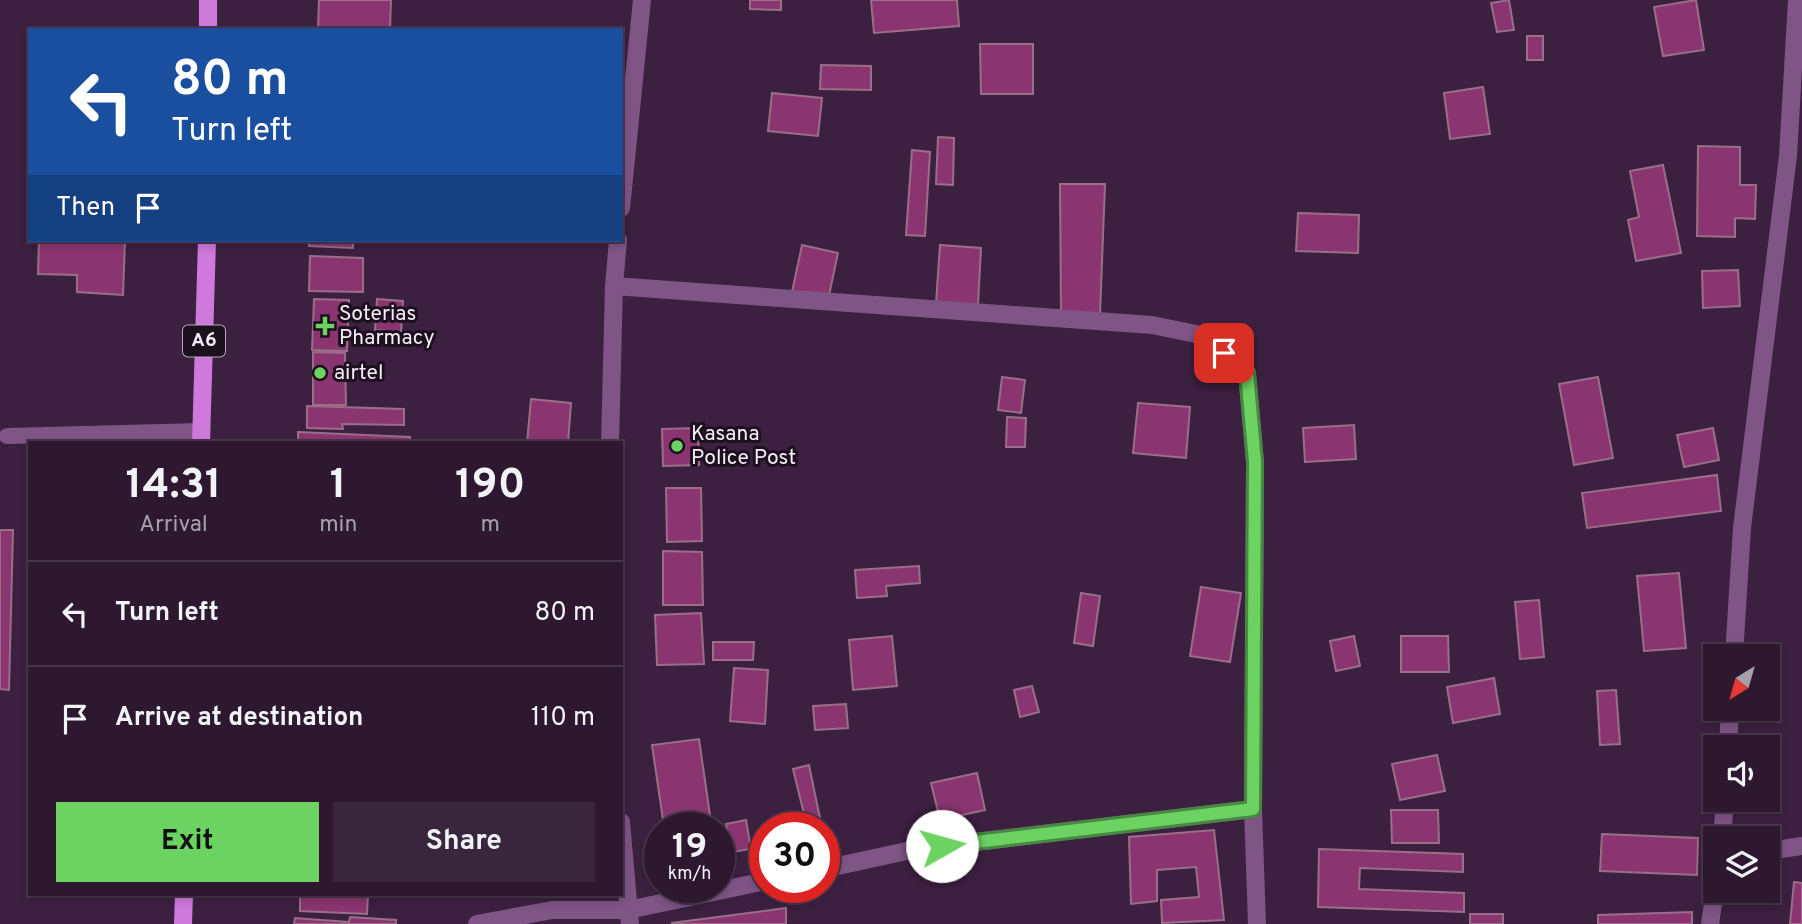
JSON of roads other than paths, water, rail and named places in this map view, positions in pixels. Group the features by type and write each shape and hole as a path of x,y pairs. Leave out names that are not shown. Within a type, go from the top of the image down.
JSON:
{"main road":[{"path":"208,0 208,28"},
{"name":"A6","path":"201,437 207,242"},
{"path":"183,924 184,896"}],"street":[{"path":"623,188 642,0"},
{"path":"1735,644 1742,528 1788,156 1797,0"},
{"path":"610,441 614,286 618,242"},
{"path":"614,286 1152,325 1196,334 1247,373 1255,462 1253,809 1257,924"},
{"path":"840,866 916,849 1253,809"},
{"path":"623,846 629,917"},
{"path":"1780,849 1802,846"},
{"path":"477,924 552,910 629,917 749,885"},
{"path":"1710,924 1714,903"}],"lane":[{"path":"7,436 201,437"}],"place":[{"name":"Soterias Pharmacy","path":"325,326"},
{"name":"airtel","path":"320,373"},
{"name":"Kasana Police Post","path":"677,446"}]}
